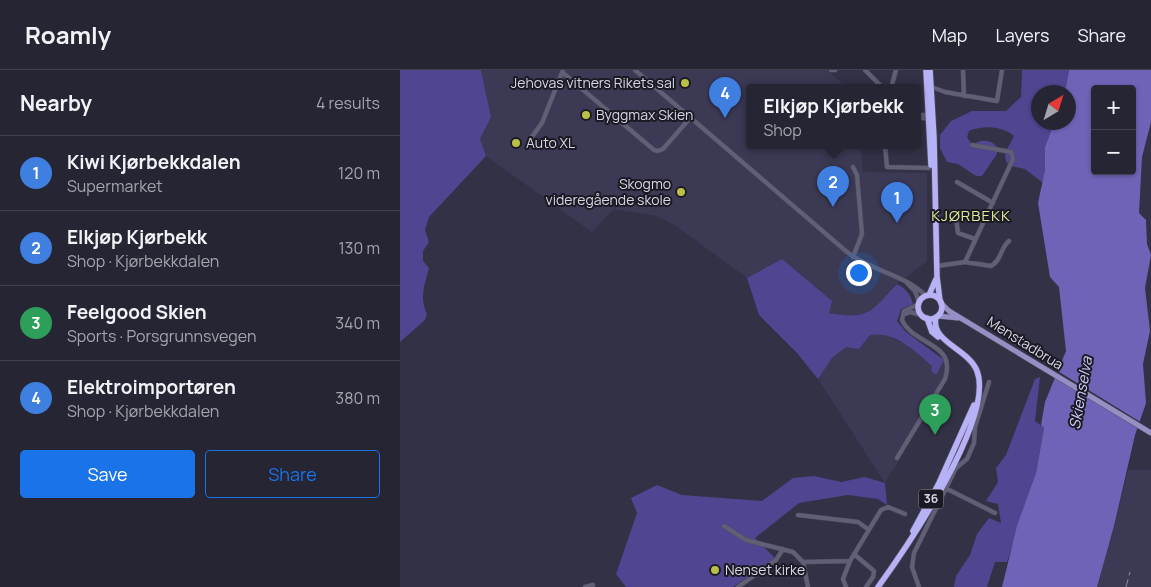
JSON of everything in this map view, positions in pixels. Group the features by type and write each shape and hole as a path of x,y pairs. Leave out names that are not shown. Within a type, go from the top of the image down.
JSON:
{"highway":[{"path":"926,70 929,86"},
{"path":"924,316 937,316 941,311 937,277 930,117 930,70"},
{"path":"919,303 928,295 937,277"},
{"path":"928,295 937,297 941,302"},
{"name":"36","path":"919,303 932,332 955,347"},
{"name":"36","path":"878,587 926,518 975,414 980,390 979,377 974,363 938,333 934,326 937,316"}],"main road":[{"name":"Menstadbrua","path":"941,302 948,311 1006,344 1151,433"},
{"name":"Menstadbrua","path":"937,316 964,320"}],"street":[{"path":"635,70 853,257 871,267 906,281 928,295"},
{"path":"865,70 879,84"},
{"path":"892,84 896,70"},
{"path":"963,70 964,96"},
{"path":"929,86 964,96 997,101 1002,70"},
{"path":"531,138 542,123 562,71 658,152 663,149 690,118"},
{"path":"921,116 930,117"},
{"path":"965,262 1013,159 1013,154 1007,151 972,145"},
{"path":"885,149 887,167 929,168"},
{"path":"853,167 858,184 862,234 853,257"},
{"path":"957,182 993,203"},
{"path":"955,212 958,233 975,239"},
{"path":"937,266 965,262 991,266 998,261 1004,245 1008,241"},
{"path":"902,315 908,308 919,303 915,292 906,281"},
{"path":"902,315 910,312 924,316"},
{"path":"897,458 945,379 948,368 948,361 942,353 904,325 902,315"},
{"path":"918,587 912,567 914,553 956,468 967,459 974,444 975,427 989,382"},
{"path":"960,444 970,450"},
{"path":"947,489 995,513"},
{"path":"846,587 843,579 850,561 881,510 888,507 905,514"},
{"path":"798,515 858,522 869,530"},
{"path":"724,526 746,540 793,552 802,562 808,587"},
{"path":"738,587 776,560 784,549"},
{"path":"854,554 874,571 873,577 866,587"},
{"path":"802,562 850,561"},
{"path":"585,587 593,585"}],"shaded area":[{"path":"400,70 481,70 491,117 480,139 486,156 429,217 425,230 429,242 423,251 423,261 429,268 423,297 427,314 425,320 400,342"},
{"path":"481,70 827,70 843,84 746,84 746,149 860,149 863,172 927,173 927,261 897,284 872,312 850,317 828,313 782,259 747,278 676,226 657,216 614,209 592,232 486,156 480,139 491,117"},
{"path":"1022,70 1069,70 1066,85 1031,85 1031,130 1051,130 1045,147 1043,183 1025,169 1011,166 1006,162 1005,153 1014,136 998,128 987,127 969,131 967,137 972,145 985,141 992,142 997,147 997,154 982,176 976,176 958,164 947,162 940,148 940,135 951,121 972,111 1006,111 1021,97"},
{"path":"782,259 832,301 829,313 853,315 868,312 897,284 906,290 913,304 901,309 897,321 906,332 944,360 936,375 931,371 932,366 904,343 888,336 870,335 859,349 846,347 832,358 818,379 797,353 759,315 747,278"},
{"path":"880,333 908,345 933,366 935,375 944,360 950,370 936,400 885,483 818,379 832,358 846,346 859,349 870,335"},
{"path":"1040,377 1035,421 1044,428 1036,473 1007,562 995,562 987,587 954,587 956,576 970,555 977,534 989,518 1001,523 998,504 986,501 998,482 996,468 1006,455 1035,379"},
{"path":"1128,470 1151,470 1151,587 1097,587 1106,554 1107,538 1111,539"},
{"path":"814,476 841,482 865,477 885,483 887,505 878,499 848,495 799,503 755,538 775,558 733,587 626,587 616,574 637,513 631,498 657,485 682,495 762,501 793,478"}],"water":[{"name":"Skienselva","path":"1069,70 1151,70 1151,122 1142,157 1139,213 1146,220 1147,244 1151,255 1145,288 1150,331 1143,364 1146,403 1135,435 1114,526 1097,587 1002,587 1017,526 1036,473 1044,428 1041,425 1045,402 1066,351 1059,287 1050,277 1038,203 1045,170 1045,147 1051,130 1076,130 1076,85 1066,85"}],"pier":[{"path":"1056,370 1142,423 1139,429 1054,376"}],"railway":[{"path":"1126,587 1130,572"}],"place":[{"name":"Jehovas vitners Rikets sal","path":"685,83"},
{"name":"Byggmax Skien","path":"586,115"},
{"name":"Elektroimportøren","path":"725,118"},
{"name":"Auto XL","path":"516,143"},
{"name":"Skogmo videregående skole","path":"681,192"},
{"name":"Elkjøp Kjørbekk","path":"833,207"},
{"name":"Kiwi Kjørbekkdalen","path":"897,223"},
{"name":"Feelgood Skien","path":"935,435"},
{"name":"Nenset kirke","path":"715,570"}],"district":[{"name":"KJØRBEKK","path":"971,216"}]}
